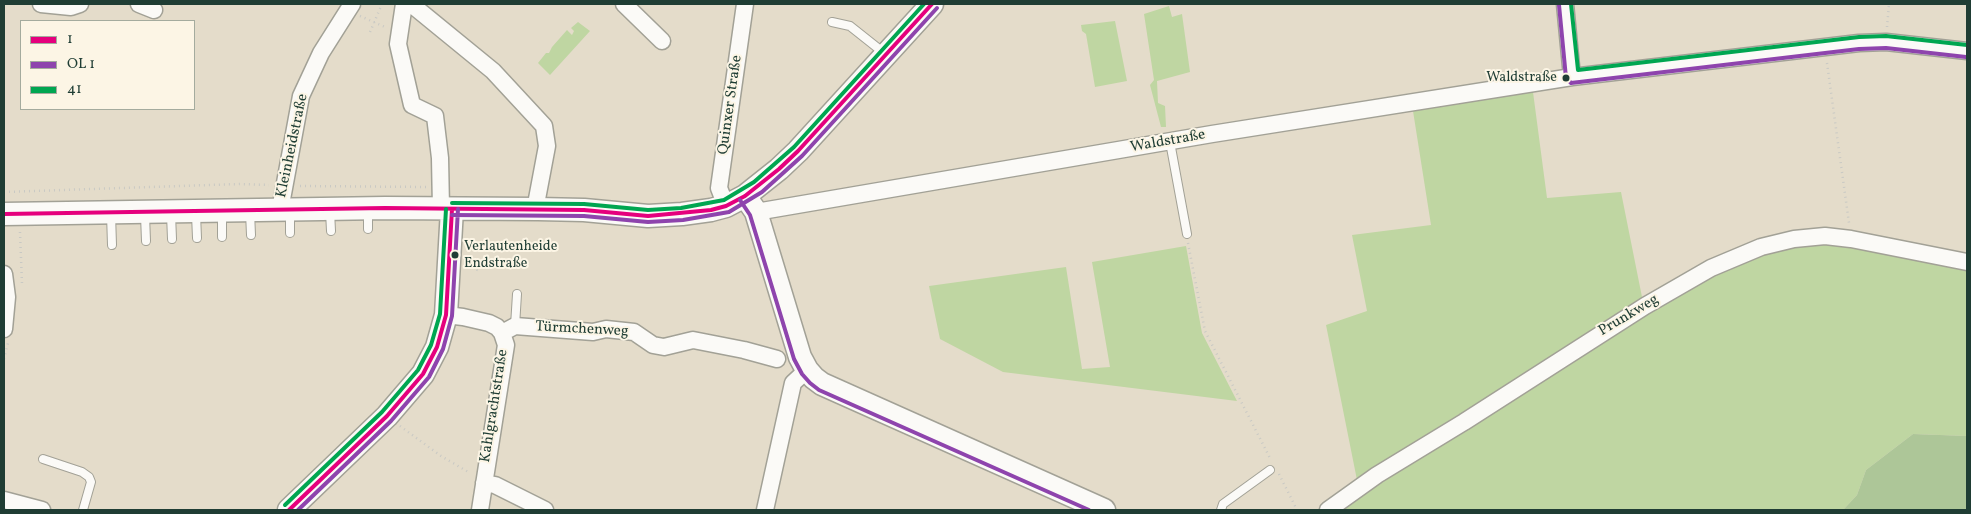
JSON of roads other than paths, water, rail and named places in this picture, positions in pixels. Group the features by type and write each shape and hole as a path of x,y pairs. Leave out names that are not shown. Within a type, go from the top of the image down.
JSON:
{"main road":[{"path":"4,214 285,210 331,220 368,219 445,204 584,210 648,216 682,214 743,204 758,187 798,151 932,4"},
{"path":"288,510 387,416 422,374 437,347 446,316 445,204"},
{"path":"743,204 807,370 822,384 1104,510"}],"street":[{"path":"42,4 71,7 80,4"},
{"path":"404,4 398,44 412,105 434,116 445,204"},
{"path":"411,4 493,71 544,126 547,146 537,199 538,209"},
{"path":"624,4 662,41"},
{"name":"Quinxer Straße","path":"743,204 719,188 745,4"},
{"path":"1565,4 1572,77"},
{"name":"Kleinheidstraße","path":"285,210 284,186 301,96 321,53 357,7"},
{"name":"Waldstraße","path":"743,204 1170,142 1572,77 1859,43 1886,42 1967,51"},
{"name":"Prunkweg","path":"1328,510 1377,475 1464,422 1645,306 1711,268 1761,247 1794,239 1826,236 1851,239 1967,262"},
{"path":"4,274 7,297 4,329"},
{"name":"Kahlgrachtstraße","path":"446,316 463,316 508,330 480,510"},
{"name":"Türmchenweg","path":"508,330 593,332 606,329 634,332 653,345 664,347 692,340 744,350 777,360"},
{"path":"765,510 793,382 807,370"},
{"path":"484,479 545,510"},
{"path":"4,500 42,510"}],"lane":[{"path":"832,22 850,26 886,54"},
{"path":"1170,142 1187,234"},
{"path":"250,210 251,235"},
{"path":"285,210 290,233"},
{"path":"222,211 222,237"},
{"path":"171,212 172,239"},
{"path":"196,212 197,238"},
{"path":"111,213 112,245"},
{"path":"145,213 146,241"},
{"path":"508,330 517,294"},
{"path":"43,459 82,472 89,477 91,482 82,510"},
{"path":"1221,510 1223,504 1270,470"}],"place":[{"name":"Waldstraße","path":"1566,78"},
{"name":"Verlautenheide Endstraße","path":"455,255"}]}
